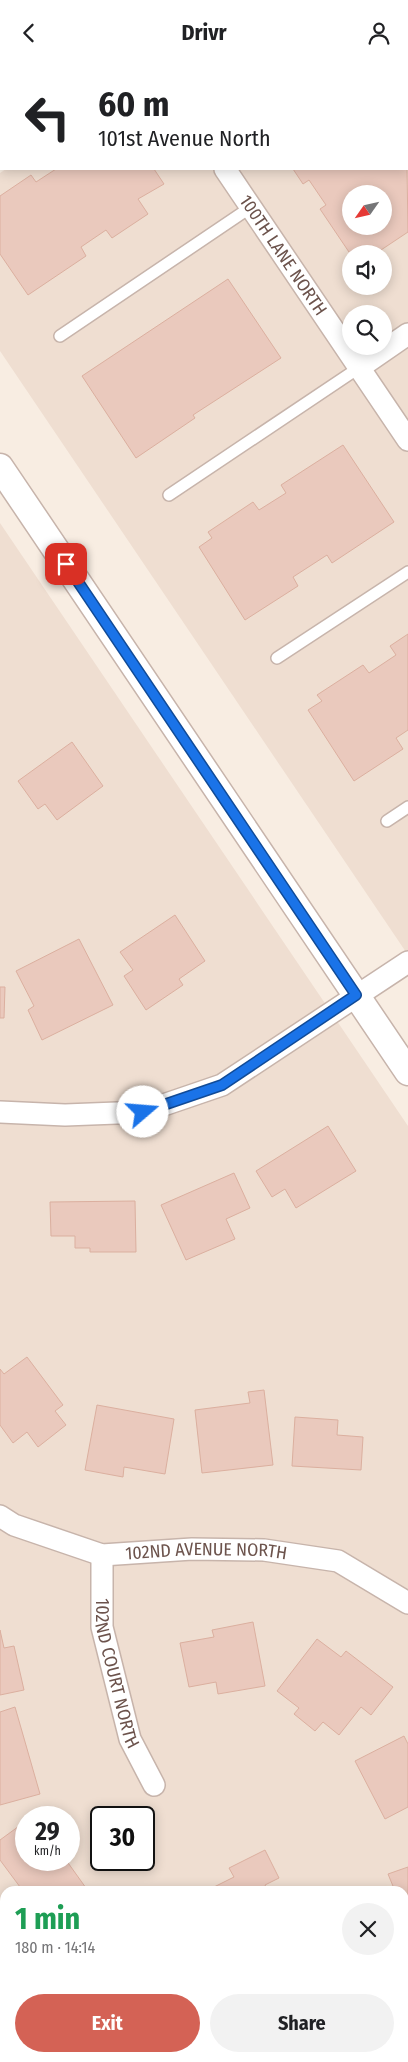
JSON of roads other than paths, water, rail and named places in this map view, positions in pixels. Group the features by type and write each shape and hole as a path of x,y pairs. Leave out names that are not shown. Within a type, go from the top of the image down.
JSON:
{"street":[{"name":"100TH LANE NORTH","path":"226,170 408,440"},
{"path":"360,367 408,334"},
{"path":"0,467 408,1073"},
{"path":"0,1112 65,1115 143,1112 222,1085 408,962"},
{"name":"102ND AVENUE NORTH","path":"0,1516 14,1525 102,1555 192,1549 264,1550 338,1561 408,1603"},
{"name":"102ND COURT NORTH","path":"102,1555 102,1627 130,1739 154,1785"}],"lane":[{"path":"60,336 251,207"},
{"path":"169,495 360,367"},
{"path":"277,658 408,572"},
{"path":"387,821 408,807"}]}
